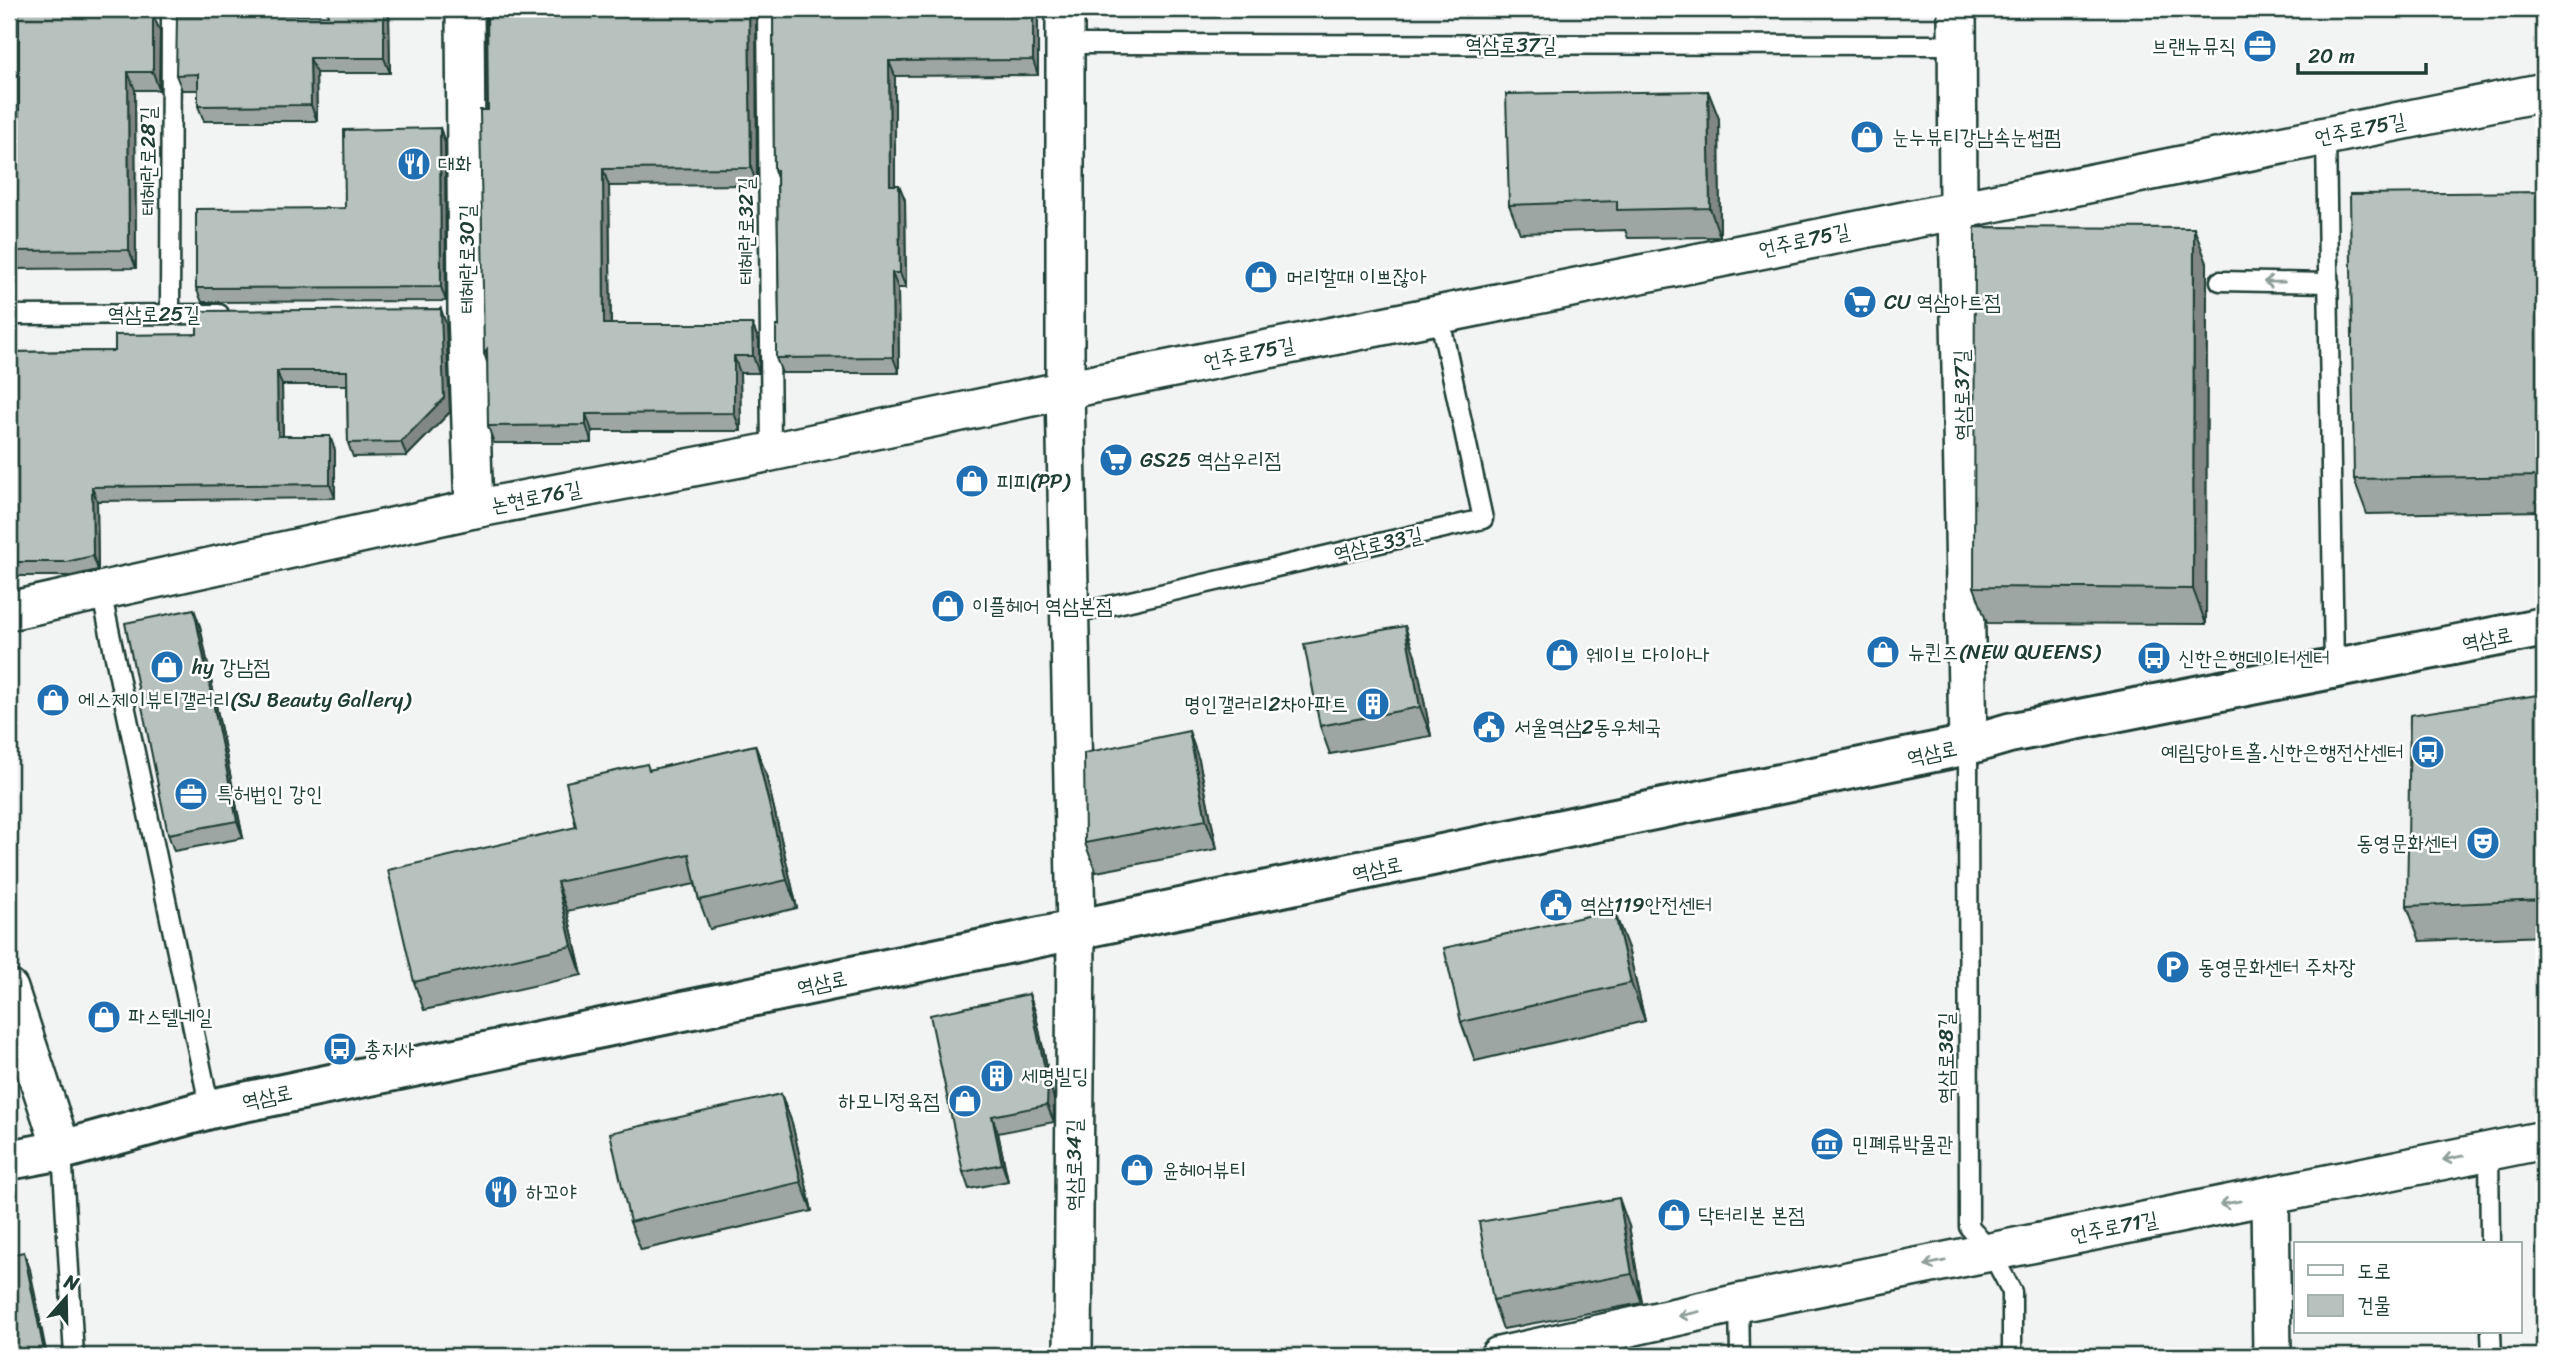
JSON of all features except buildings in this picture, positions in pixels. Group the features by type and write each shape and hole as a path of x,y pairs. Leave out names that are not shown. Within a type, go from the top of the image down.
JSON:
{"main road":[{"name":"역삼로","path":"9,1160 62,1150 210,1109 1968,745 2010,733 2544,627"}],"street":[{"name":"테헤란로30길","path":"466,9 460,312 474,509"},
{"path":"1065,9 1065,390 1076,931"},
{"name":"역삼로37길","path":"1957,9 1968,745"},
{"name":"언주로75길","path":"1065,390 2544,92"},
{"name":"논현로76길","path":"9,611 474,509 771,453 1065,390"},
{"name":"역삼로34길","path":"1073,1356 1076,931"},
{"path":"9,989 62,1150"},
{"name":"언주로71길","path":"1511,1355 1739,1303 2544,1140"},
{"path":"2270,1196 2272,1356"}],"lane":[{"name":"테헤란로28길","path":"170,314 171,9"},
{"name":"테헤란로32길","path":"767,9 771,453"},
{"name":"역삼로37길","path":"1065,44 1957,45"},
{"path":"2326,136 2334,669"},
{"path":"2220,281 2329,283"},
{"name":"역삼로25길","path":"9,315 238,314"},
{"name":"역삼로33길","path":"1070,615 1483,519 1439,315"},
{"path":"101,591 210,1109"},
{"name":"역삼로38길","path":"1968,745 1969,1227 1991,1252 2012,1292 2012,1356"},
{"path":"62,1150 74,1356"},
{"path":"2489,1151 2490,1242"},
{"path":"1739,1303 1740,1356"},
{"path":"2491,1334 2492,1356"}],"place":[{"name":"브랜뉴뮤직","path":"2260,46"},
{"name":"눈누뷰티강남속눈썹펌","path":"1867,137"},
{"name":"대화","path":"414,164"},
{"name":"머리할때 이쁘잖아","path":"1261,277"},
{"name":"CU 역삼아트점","path":"1860,302"},
{"name":"GS25 역삼우리점","path":"1116,460"},
{"name":"피피(PP)","path":"972,481"},
{"name":"이플헤어 역삼본점","path":"948,606"},
{"name":"뉴퀸즈(NEW QUEENS)","path":"1883,652"},
{"name":"웨이브 다이아나","path":"1562,655"},
{"name":"신한은행데이터센터","path":"2154,658"},
{"name":"hy 강남점","path":"167,667"},
{"name":"에스제이뷰티갤러리(SJ Beauty Gallery)","path":"53,700"},
{"name":"명인갤러리2차아파트","path":"1373,704"},
{"name":"서울역삼2동우체국","path":"1489,727"},
{"name":"예림당아트홀.신한은행전산센터","path":"2428,752"},
{"name":"특허법인 강인","path":"191,794"},
{"name":"동영문화센터","path":"2483,843"},
{"name":"역삼119안전센터","path":"1556,905"},
{"name":"동영문화센터 주차장","path":"2173,967"},
{"name":"파스텔네일","path":"104,1017"},
{"name":"총지사","path":"340,1049"},
{"name":"세명빌딩","path":"997,1076"},
{"name":"하모니정육점","path":"965,1101"},
{"name":"민폐류박물관","path":"1827,1144"},
{"name":"윤헤어뷰티","path":"1137,1170"},
{"name":"하꼬야","path":"501,1192"},
{"name":"닥터리본 본점","path":"1674,1215"}]}
